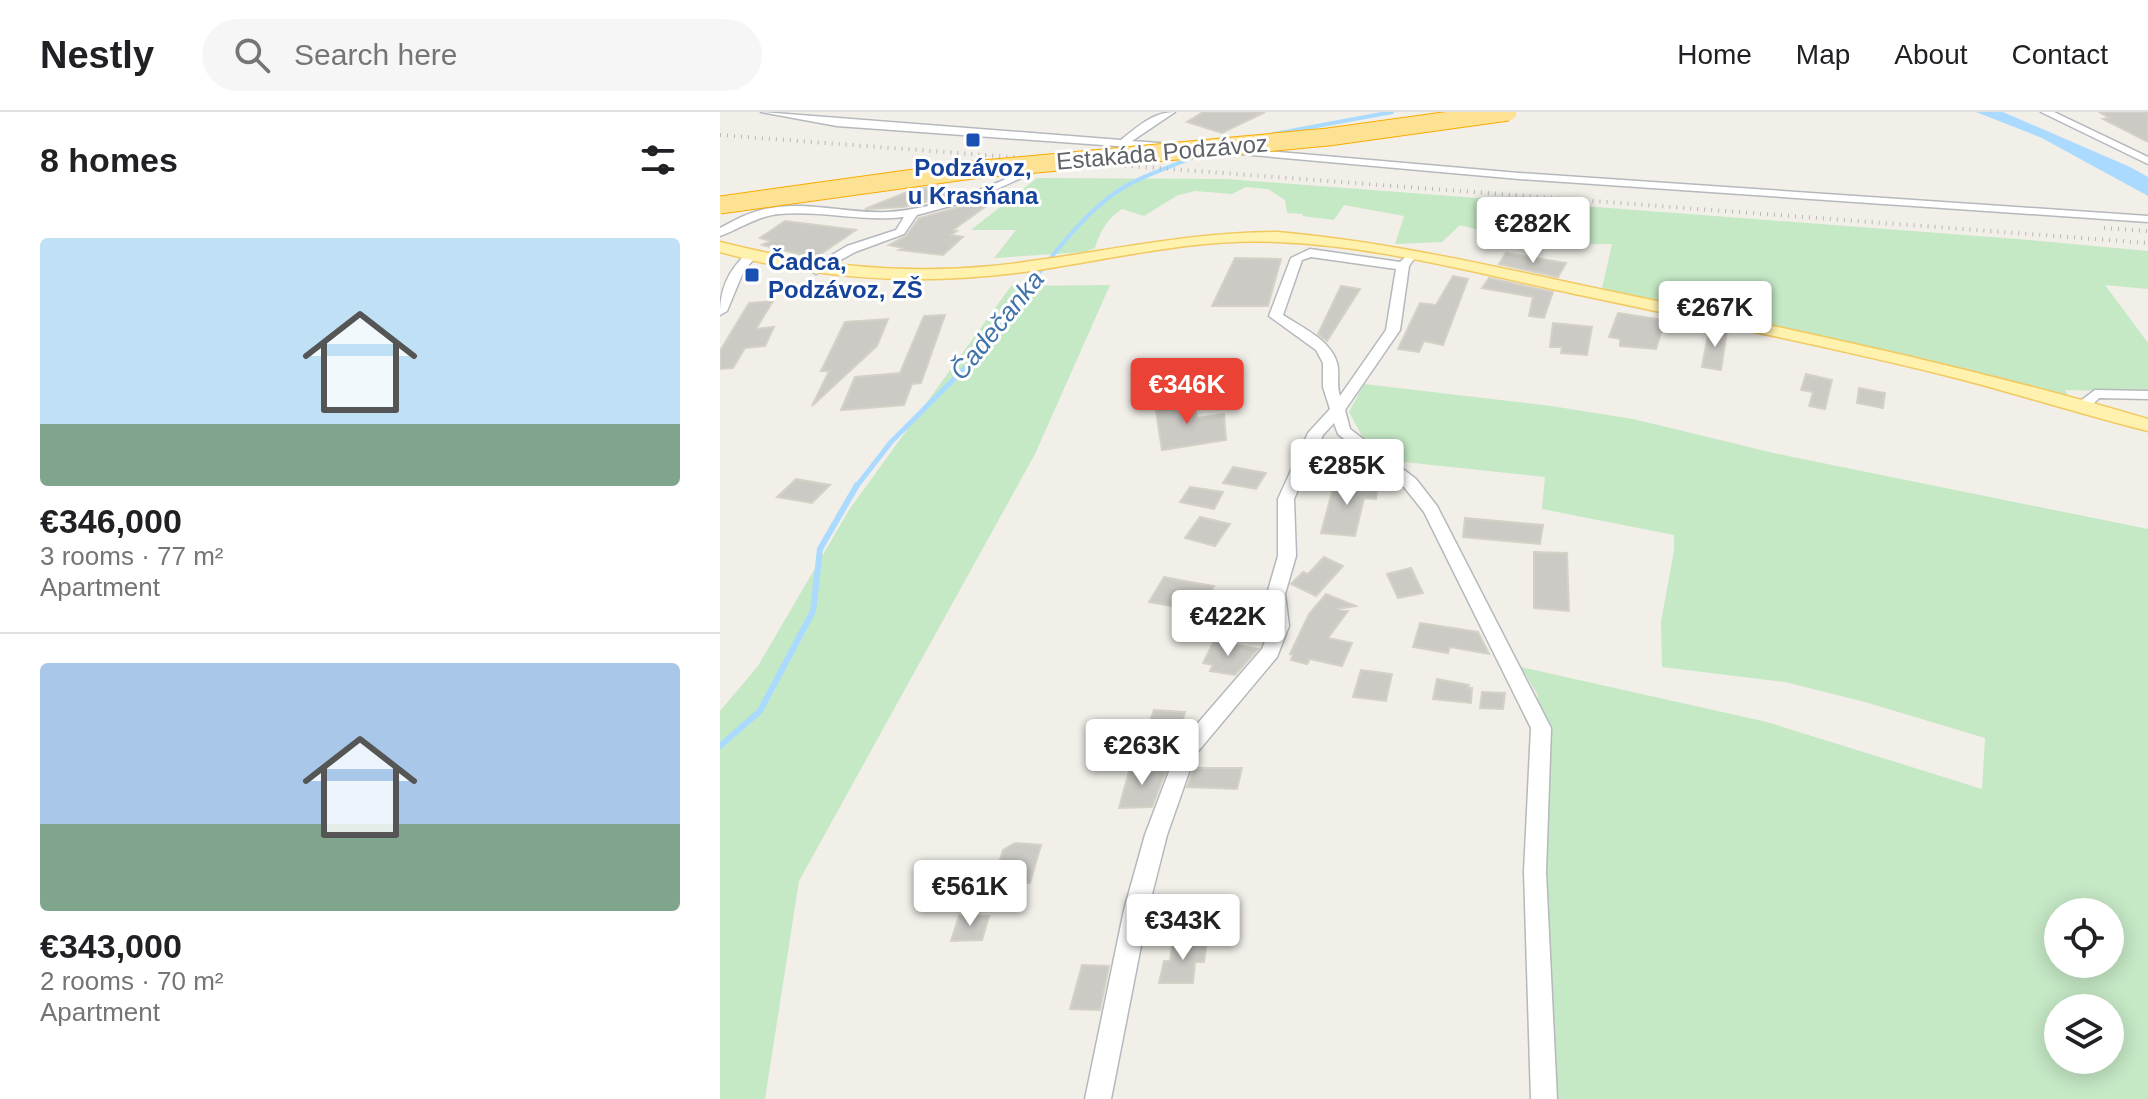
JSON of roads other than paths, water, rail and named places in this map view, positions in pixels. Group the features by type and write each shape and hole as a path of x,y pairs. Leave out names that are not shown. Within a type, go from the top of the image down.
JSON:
{"highway":[{"name":"Estakáda Podzávoz","path":"720,196 943,165 1329,128 1454,112"},
{"name":"Estakáda Podzávoz","path":"720,205 941,174 1328,137 1508,112"}],"main road":[{"path":"720,247 816,270 911,276 1026,266 1199,240 1254,237 1314,240 1406,261 1817,339 1979,376 2148,425"}],"street":[{"path":"766,112 1519,176 2148,219"},
{"path":"1124,143 1141,128 1170,112"},
{"path":"2046,112 2148,161"},
{"path":"720,232 754,216 782,210 873,216 914,211 968,197 1025,174"},
{"path":"816,270 851,249 900,232 914,211"},
{"path":"1098,1099 1136,910 1156,835 1186,751 1270,652 1280,626 1276,594 1287,556 1286,499 1316,433 1338,410 1393,330 1406,261 1319,253 1304,254 1293,263 1276,316 1322,348 1330,363 1330,387 1338,410 1343,431 1410,483 1431,510 1541,728 1535,872 1544,1099"},
{"path":"720,311 738,268 751,256"},
{"path":"2084,405 2095,394 2148,395"},
{"path":"1309,454 1358,445"}],"water":[{"path":"1976,112 2003,112 2130,167 2148,177 2148,196 2042,138"}],"waterway":[{"name":"Čadečanka","path":"1274,134 1392,112"},
{"name":"Čadečanka","path":"1036,277 1079,225 1108,198 1139,179 1194,157"},
{"name":"Čadečanka","path":"856,487 891,442 984,349 1038,275"},
{"name":"Čadečanka","path":"720,746 760,711 813,611 820,549 857,485"}],"railway":[{"path":"720,135 2148,243"},
{"path":"2104,228 2148,231"}],"place":[{"name":"Podzávoz, u Krasňana","path":"973,140"},
{"name":"Čadca, Podzávoz, ZŠ","path":"752,275"}]}
